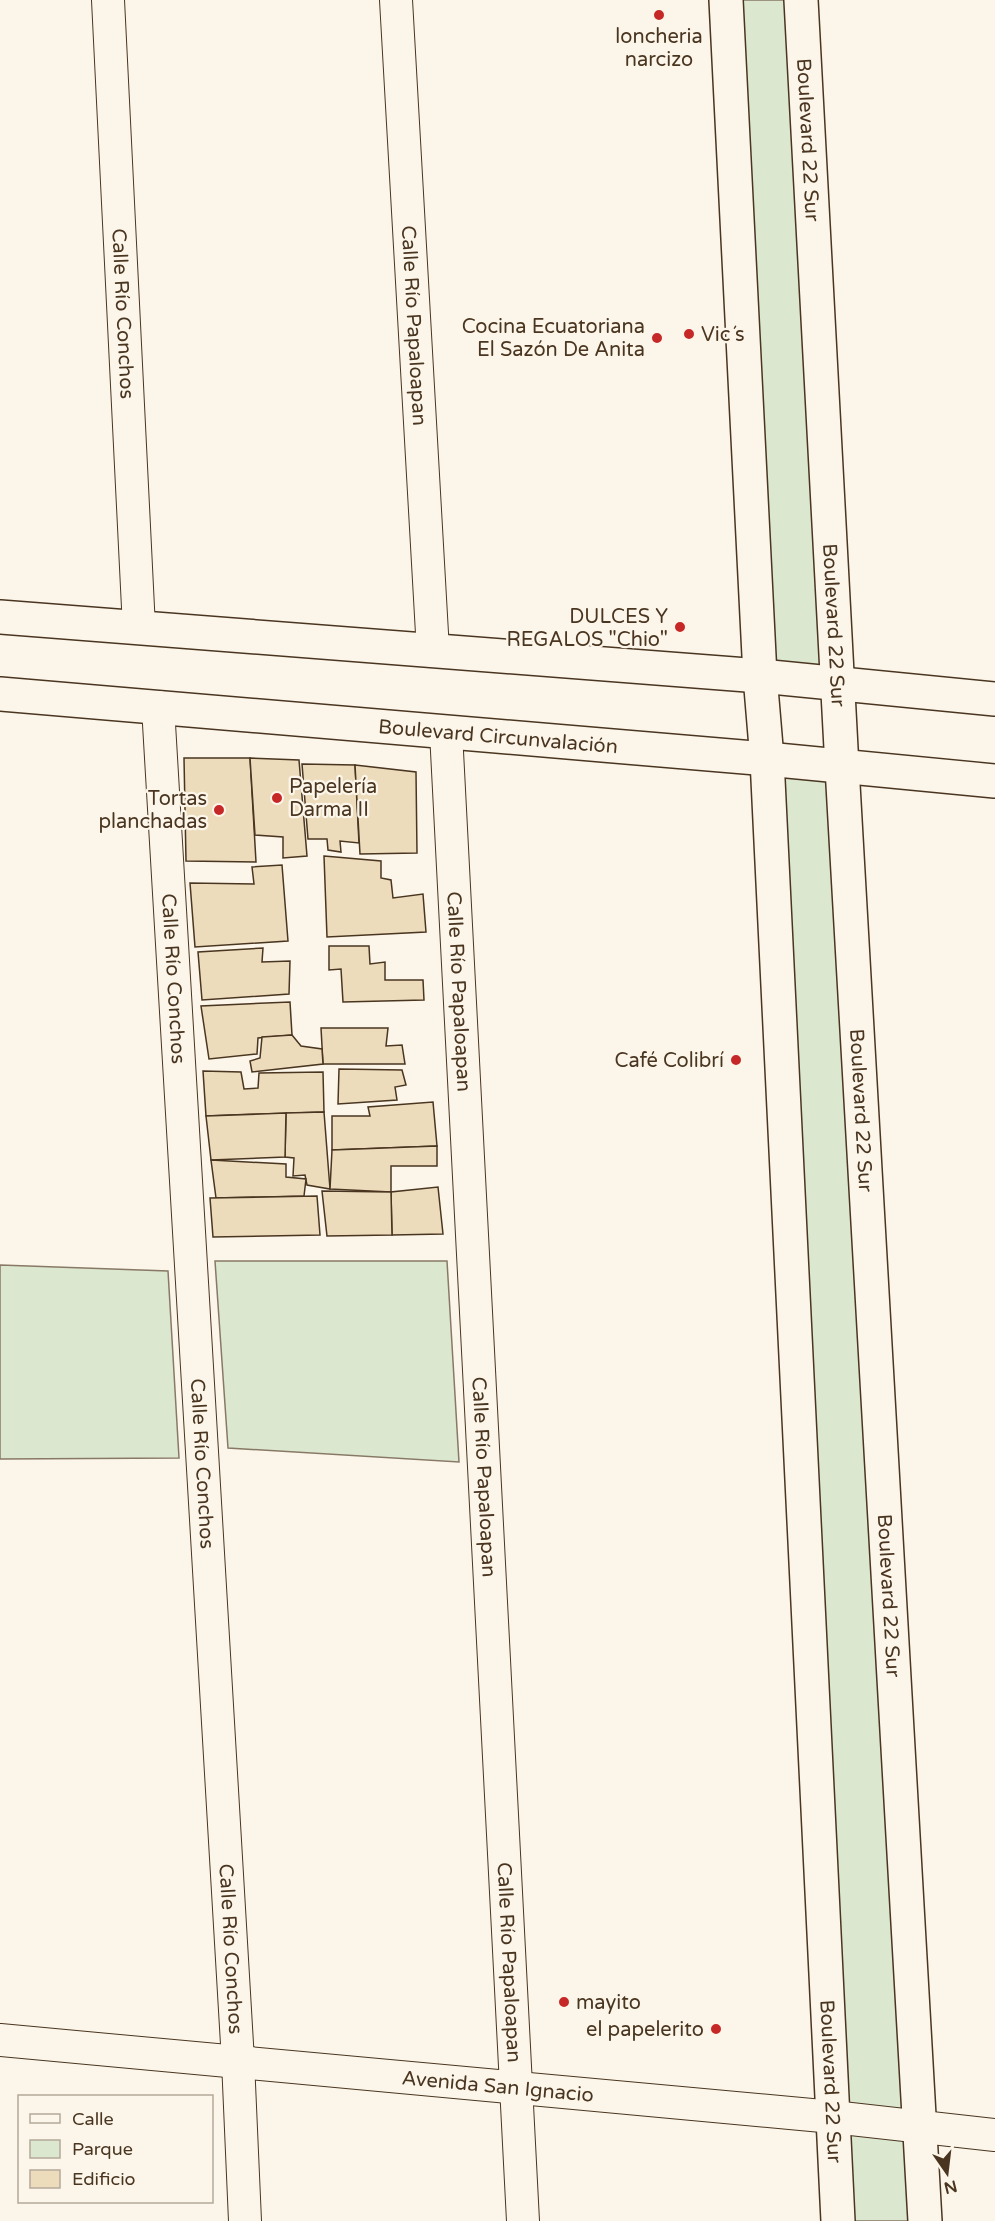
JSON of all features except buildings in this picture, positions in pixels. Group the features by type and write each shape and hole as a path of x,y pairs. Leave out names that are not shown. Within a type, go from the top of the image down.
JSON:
{"street":[{"name":"Calle Río Conchos","path":"108,0 138,628"},
{"name":"Calle Río Papaloapan","path":"396,0 433,651"},
{"name":"Boulevard 22 Sur","path":"726,0 838,2221"},
{"name":"Boulevard 22 Sur","path":"801,0 842,767 925,2221"},
{"path":"0,617 760,676 995,699"},
{"name":"Boulevard Circunvalación","path":"0,694 766,759 995,781"},
{"name":"Calle Río Conchos","path":"158,707 238,2061 245,2221"},
{"name":"Calle Río Papaloapan","path":"446,732 523,2221"},
{"name":"Avenida San Ignacio","path":"0,2040 833,2116 995,2135"}],"green space":[{"path":"726,0 799,0 834,699 761,690"},
{"path":"764,755 838,763 925,2221 838,2221"},
{"path":"215,1261 447,1261 459,1462 228,1448"},
{"path":"0,1265 168,1271 179,1458 0,1459"}],"place":[{"name":"loncheria narcizo","path":"659,15"},
{"name":"Vic´s","path":"689,334"},
{"name":"Cocina Ecuatoriana El Sazón De Anita","path":"657,338"},
{"name":"DULCES Y REGALOS \"Chio\"","path":"680,627"},
{"name":"Papelería Darma II","path":"277,798"},
{"name":"Tortas planchadas","path":"219,810"},
{"name":"Café Colibrí","path":"736,1060"},
{"name":"mayito","path":"564,2002"},
{"name":"el papelerito","path":"716,2029"}]}
